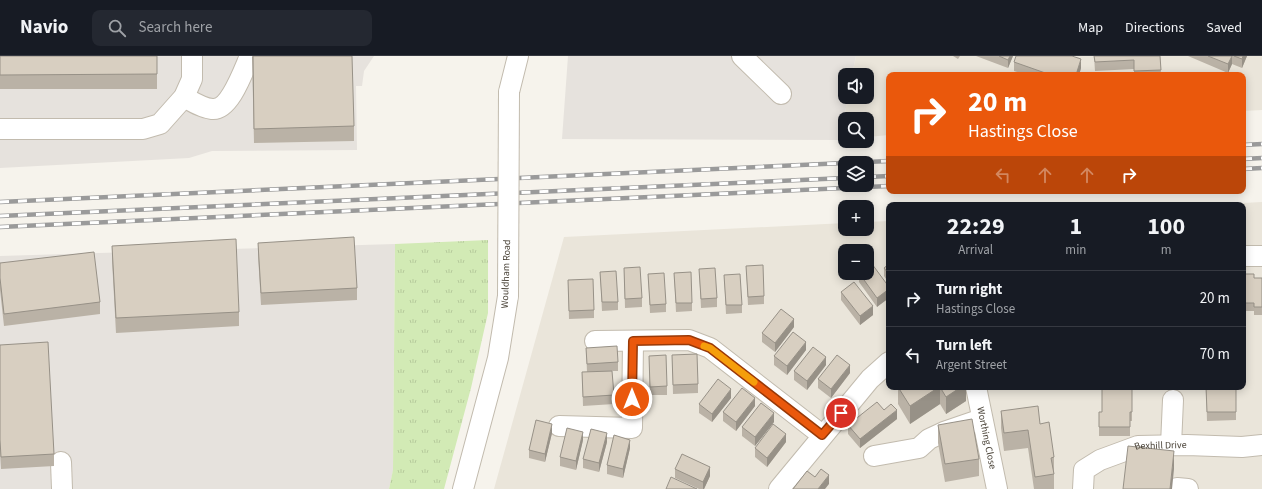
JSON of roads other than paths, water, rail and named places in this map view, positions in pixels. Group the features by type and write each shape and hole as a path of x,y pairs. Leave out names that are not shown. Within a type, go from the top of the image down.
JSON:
{"street":[{"path":"0,129 143,129 160,124 184,97 192,79 192,56"},
{"path":"184,97 201,106 213,109 220,107 228,100 233,92 250,56"},
{"name":"Wouldham Road","path":"463,489 498,358 508,296 509,92 518,56"},
{"path":"742,56 781,94"},
{"path":"1246,256 1262,256"},
{"path":"595,341 689,340 710,348 822,435"},
{"path":"559,426 632,428 633,341"},
{"path":"780,489 822,435 870,379 886,365"},
{"name":"Worthing Close","path":"977,390 997,489"},
{"path":"1171,445 1172,400"},
{"path":"874,456 919,448 929,439 944,432 982,420"},
{"name":"Bexhill Drive","path":"1083,489 1084,470 1100,460 1138,446 1171,445 1242,447 1262,445"},
{"path":"61,462 62,489"}],"railway":[{"path":"1246,145 1262,144"},
{"path":"1246,159 1262,158"},
{"path":"0,202 886,161"},
{"path":"1246,169 1262,168"},
{"path":"874,177 886,176"},
{"path":"0,216 838,178"},
{"path":"0,227 886,186"}]}
